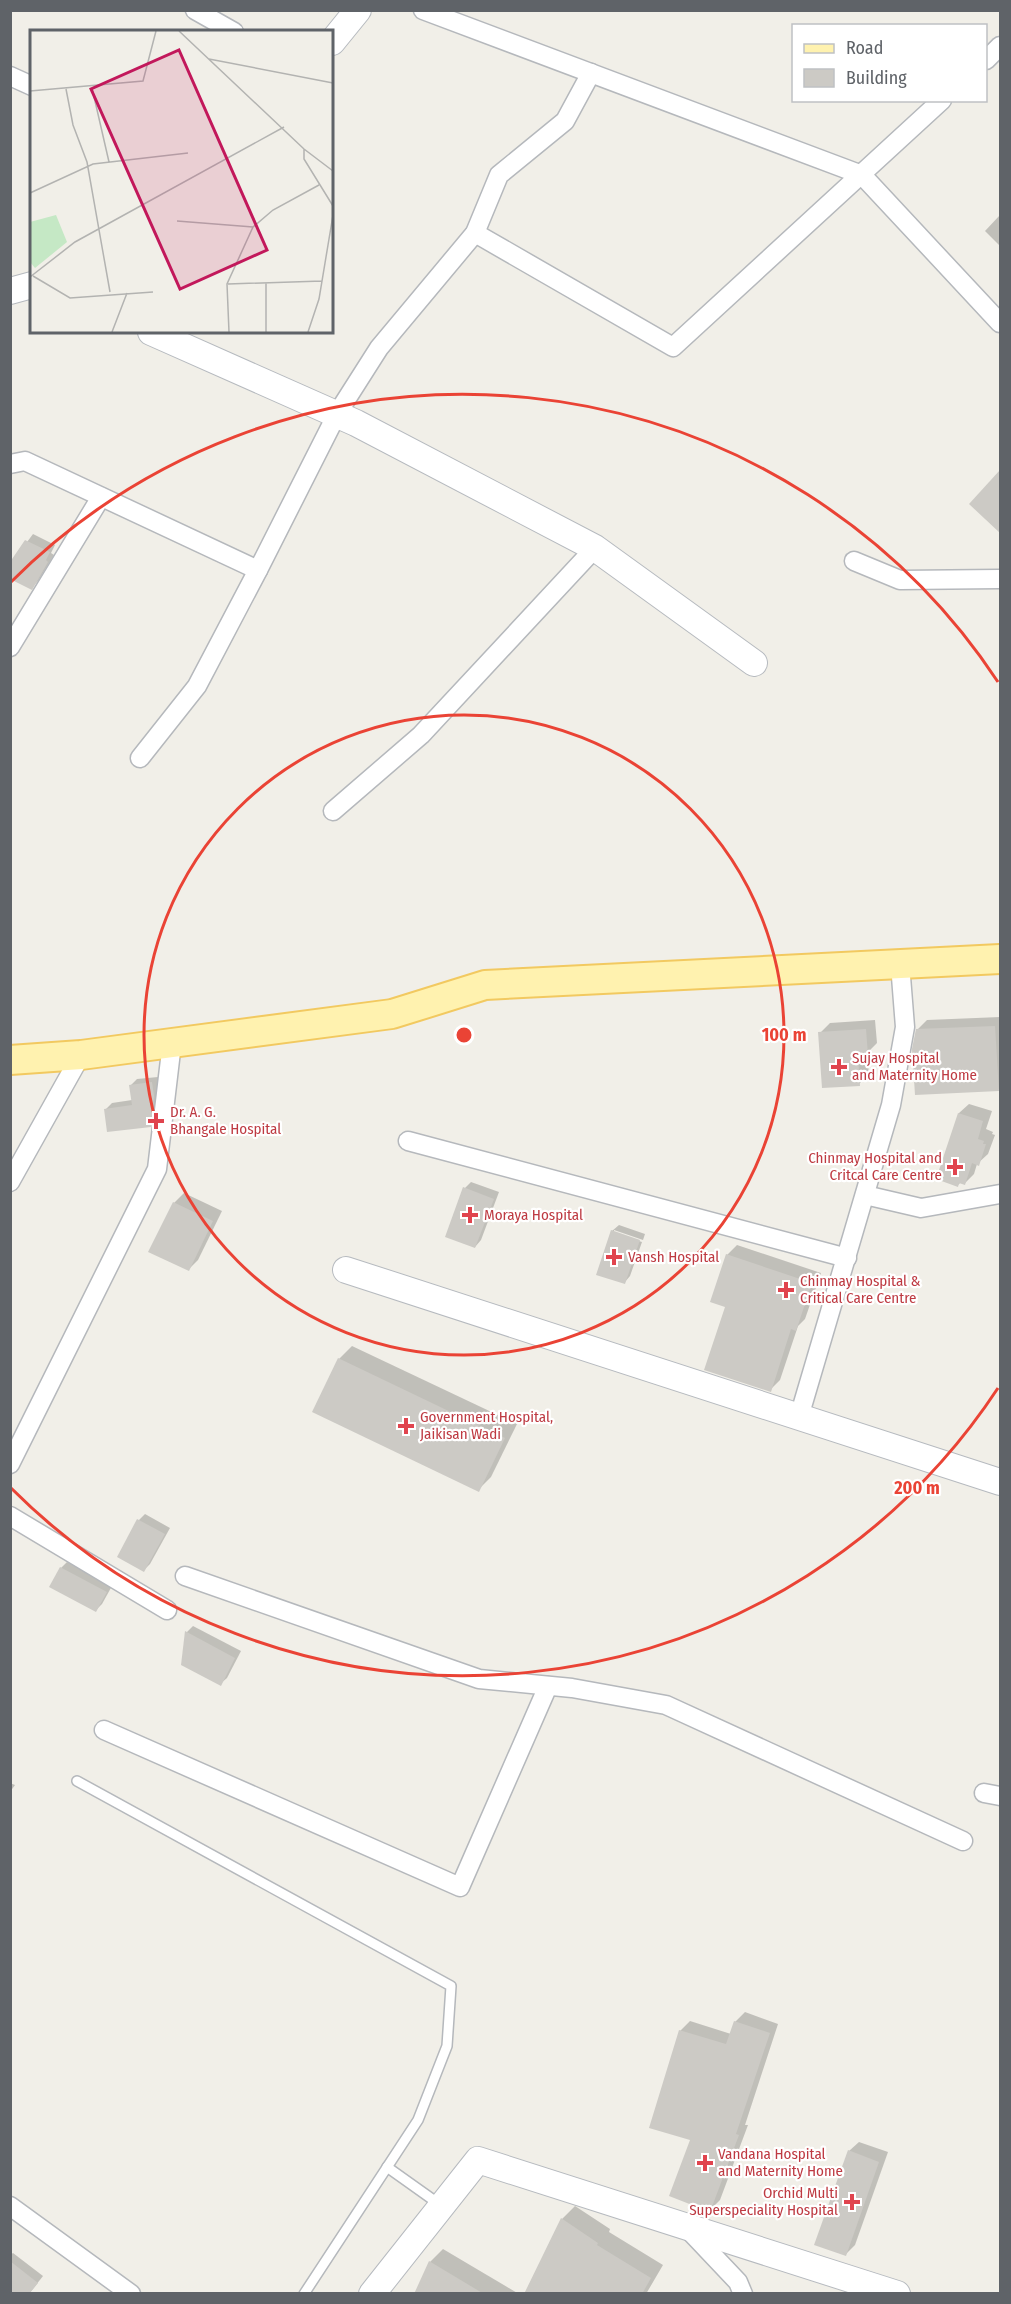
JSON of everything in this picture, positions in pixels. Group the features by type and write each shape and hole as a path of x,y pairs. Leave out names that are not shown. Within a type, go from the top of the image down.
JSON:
{"main road":[{"path":"10,1060 81,1055 392,1014 485,985 1000,959"}],"street":[{"path":"195,10 230,30"},
{"path":"333,41 358,10"},
{"path":"423,10 862,175 1000,323"},
{"path":"987,59 1000,46"},
{"path":"140,758 197,686 337,414 379,348 475,233 499,175 565,121 591,73"},
{"path":"10,76 30,85"},
{"path":"475,233 673,347 940,102"},
{"path":"10,291 30,286"},
{"path":"154,333 337,414 595,548 754,663"},
{"path":"10,464 25,461 258,570"},
{"path":"10,647 100,497"},
{"path":"333,811 421,735 595,548"},
{"path":"854,561 900,580 1000,579"},
{"path":"799,1417 891,1105 904,1028 900,964"},
{"path":"10,1464 157,1169 172,1043"},
{"path":"10,1182 81,1055"},
{"path":"408,1141 847,1258"},
{"path":"865,1195 921,1208 1000,1194"},
{"path":"346,1270 1000,1482"},
{"path":"10,1516 167,1610"},
{"path":"184,1576 479,1679 572,1688 666,1705 963,1841"},
{"path":"104,1730 460,1887 548,1686"},
{"path":"372,2294 478,2160 897,2294"},
{"path":"10,2206 131,2294"},
{"path":"684,2226 738,2282 743,2294"}],"lane":[{"path":"76,1781 452,1986 447,2046 418,2120 304,2294"},
{"path":"387,2167 441,2206"}],"building":[{"path":"1000,470 1000,533 969,504"},
{"path":"25,540 50,552 46,560 48,562 32,590 10,579 10,562"},
{"path":"995,1026 999,1091 915,1095 912,1049 916,1029"},
{"path":"866,1029 868,1055 858,1055 860,1086 822,1088 818,1032"},
{"path":"152,1082 154,1096 151,1127 107,1132 104,1109 132,1105 129,1085"},
{"path":"958,1113 983,1121 978,1139 986,1144 979,1166 972,1163 965,1185 959,1183 958,1187 936,1179"},
{"path":"463,1187 494,1199 475,1248 445,1237"},
{"path":"173,1202 213,1221 189,1271 148,1252"},
{"path":"611,1230 640,1240 625,1284 596,1275"},
{"path":"726,1254 812,1283 796,1331 791,1329 771,1392 704,1370 725,1307 710,1302"},
{"path":"338,1358 505,1438 479,1492 312,1412"},
{"path":"137,1519 165,1534 144,1572 117,1557"},
{"path":"60,1567 107,1592 96,1612 49,1587"},
{"path":"185,1631 235,1658 221,1686 181,1665"},
{"path":"734,2021 770,2033 736,2134 739,2135 710,2212 669,2196 690,2140 649,2128 679,2030 726,2044"},
{"path":"848,2150 879,2162 846,2256 814,2245"},
{"path":"561,2218 598,2243 597,2245 651,2278 642,2294 524,2294"},
{"path":"10,2261 38,2283 29,2294 10,2294"},
{"path":"429,2261 484,2294 414,2294"}],"place":[{"name":"Sujay Hospital and Maternity Home","path":"839,1067"},
{"name":"Dr. A. G. Bhangale Hospital","path":"156,1121"},
{"name":"Chinmay Hospital and Critcal Care Centre","path":"955,1167"},
{"name":"Moraya Hospital","path":"470,1215"},
{"name":"Vansh Hospital","path":"614,1257"},
{"name":"Chinmay Hospital & Critical Care Centre","path":"786,1290"},
{"name":"Government Hospital, Jaikisan Wadi","path":"406,1426"},
{"name":"Vandana Hospital and Maternity Home","path":"705,2163"},
{"name":"Orchid Multi Superspeciality Hospital","path":"852,2202"}]}
